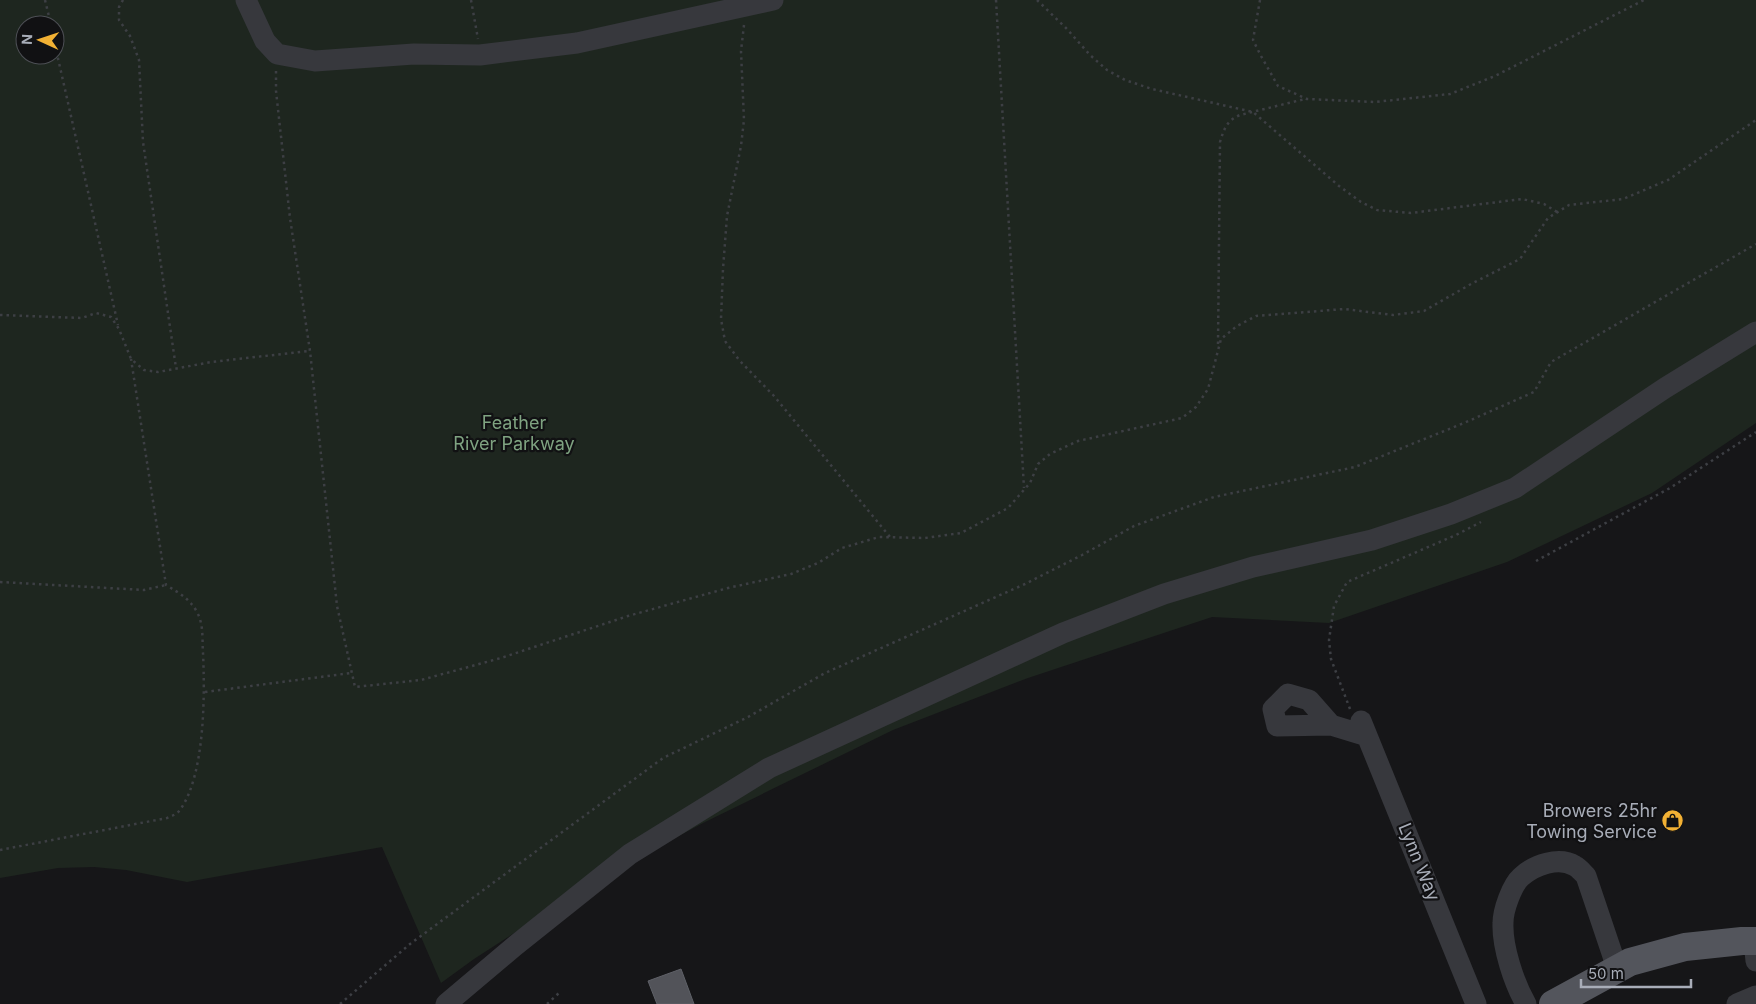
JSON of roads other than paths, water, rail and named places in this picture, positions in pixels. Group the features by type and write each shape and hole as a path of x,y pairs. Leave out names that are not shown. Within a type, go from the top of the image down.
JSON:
{"main road":[{"path":"1553,1004 1630,962 1685,947 1742,941 1755,948"}],"street":[{"path":"246,0 265,42 276,54 315,61 414,54 480,55 577,43 773,0"},
{"path":"446,1004 630,854 769,768 1063,633 1164,594 1253,567 1372,540 1451,514 1515,488 1664,388 1756,332"},
{"name":"Lynn Way","path":"1331,725 1364,728 1476,1004"},
{"path":"1526,1004 1520,992 1504,939 1504,910 1520,878 1542,865 1554,862 1568,863 1576,866 1586,876 1617,968"},
{"path":"1737,1004 1756,996"}],"place":[{"name":"Browers 25hr Towing Service","path":"1673,821"}],"park label":[{"name":"Feather River Parkway","path":"514,433"}]}
